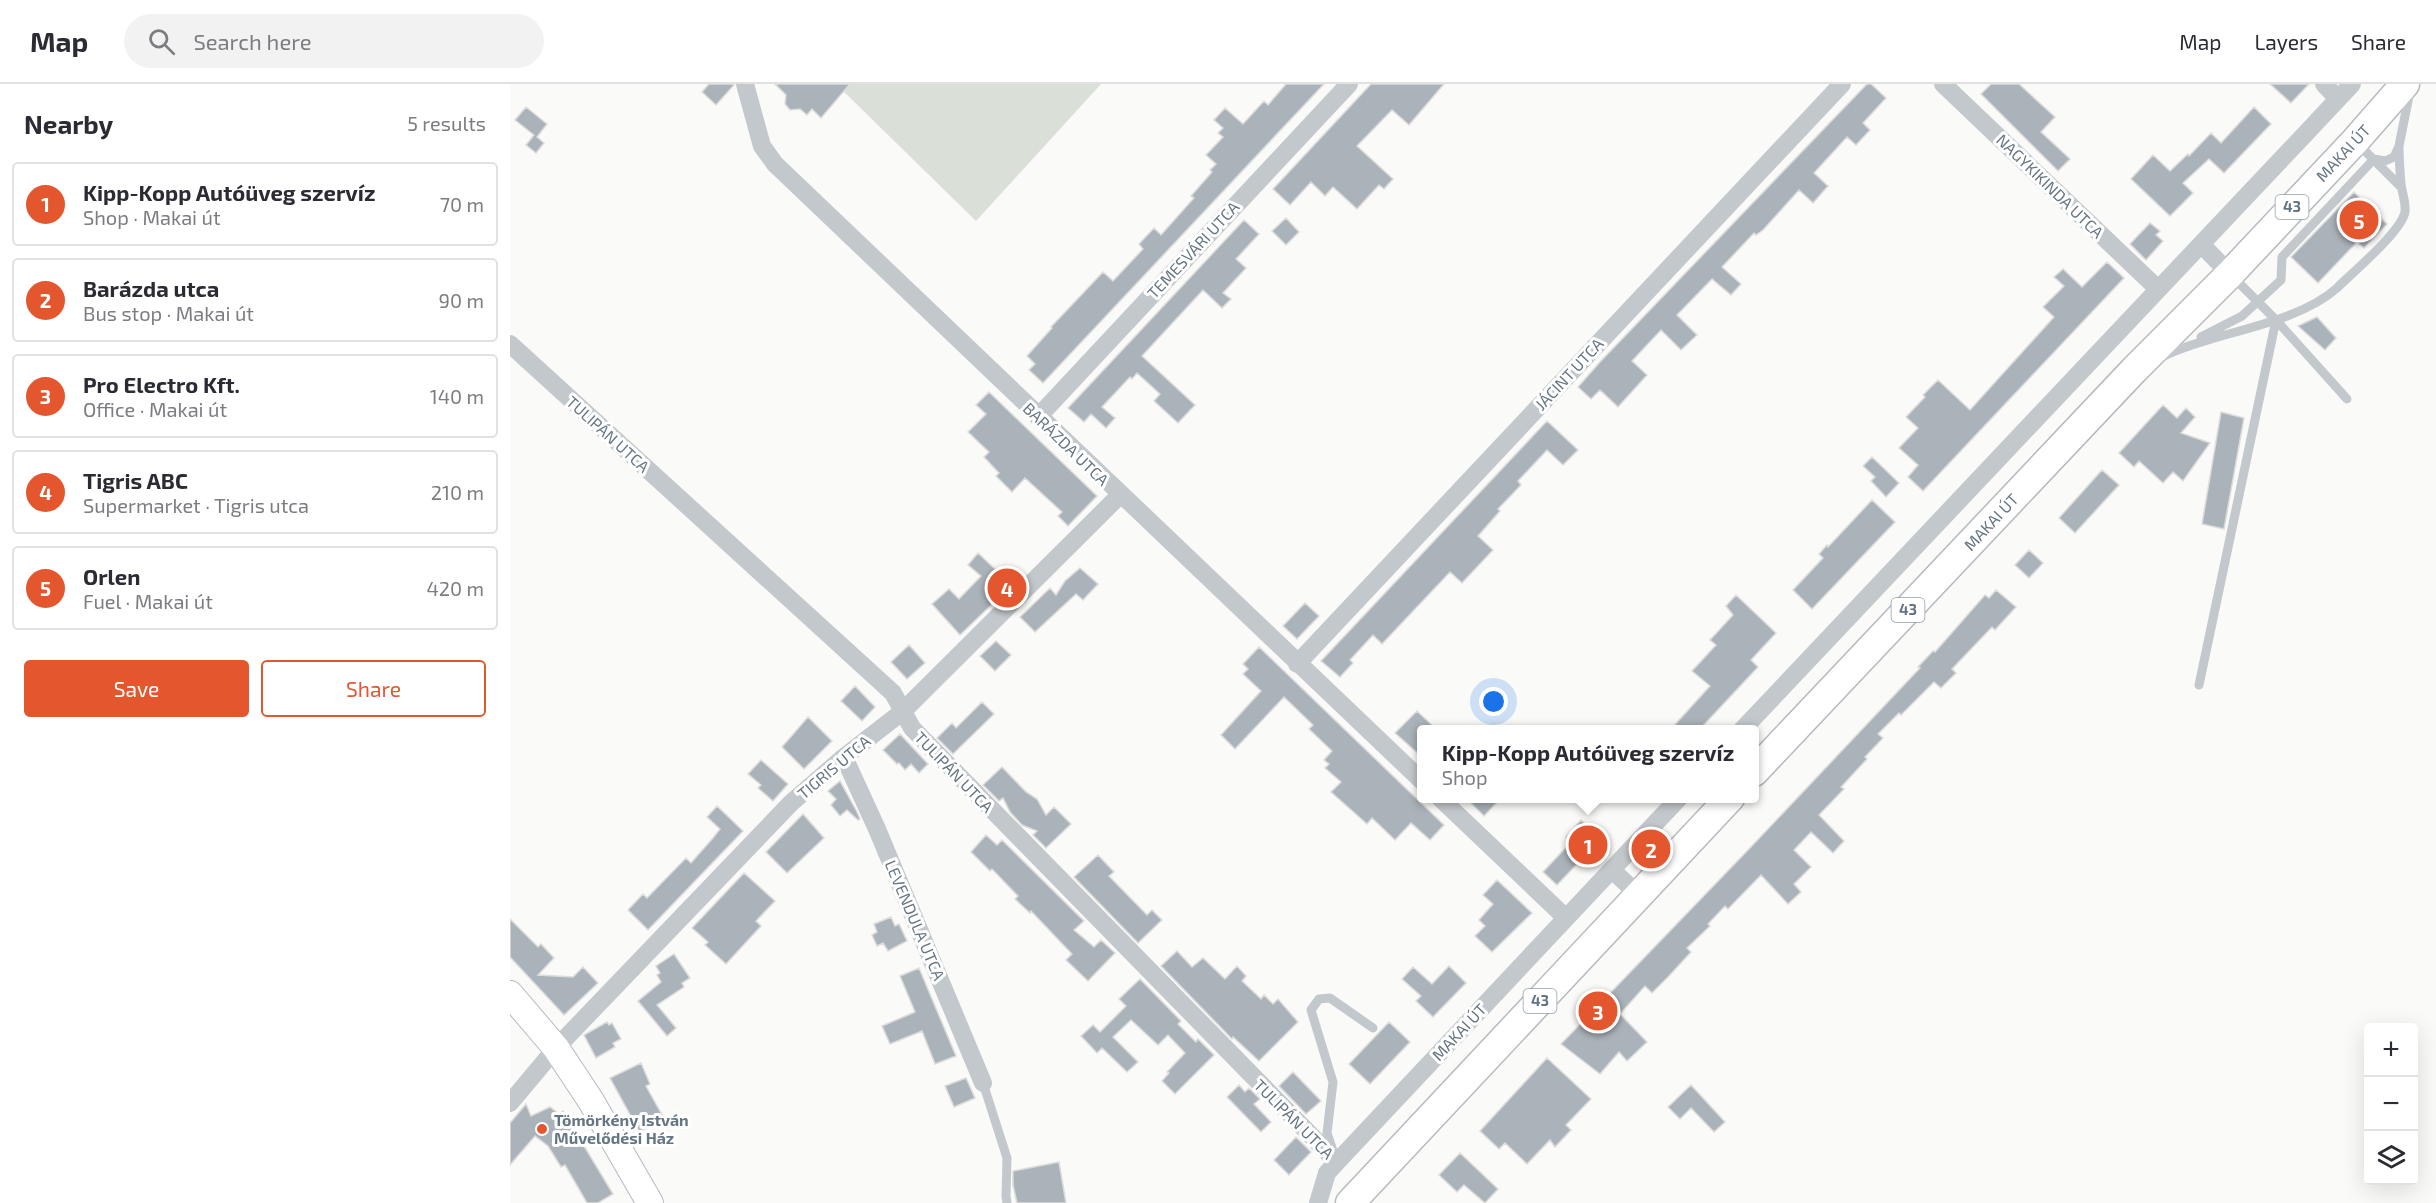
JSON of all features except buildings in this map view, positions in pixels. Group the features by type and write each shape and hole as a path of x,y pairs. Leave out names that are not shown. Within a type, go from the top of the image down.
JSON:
{"main road":[{"name":"MAKAI ÚT","path":"1759,768 2134,370 2230,274 2365,150 2405,84"},
{"name":"43","path":"1350,1203 1725,803"}],"street":[{"name":"BARÁZDA UTCA","path":"745,84 762,146 775,164 1417,776"},
{"name":"TEMESVÁRI UTCA","path":"1038,417 1349,84"},
{"name":"JÁCINT UTCA","path":"1297,664 1842,84"},
{"name":"NAGYKIKINDA UTCA","path":"1943,84 2158,289"},
{"path":"2324,84 2338,99"},
{"path":"1746,725 2352,84"},
{"path":"2202,245 2230,274"},
{"name":"TULIPÁN UTCA","path":"510,344 893,693 912,729 1336,1162"},
{"name":"TIGRIS UTCA","path":"510,1103 556,1048 791,803 844,757 902,712 1120,495"},
{"name":"LEVENDULA UTCA","path":"844,757 877,829 983,1083"},
{"path":"1445,803 1565,917"},
{"name":"MAKAI ÚT","path":"1318,1203 1328,1173 1336,1162 1565,917 1613,871 1674,803"},
{"path":"1613,871 1639,895"},
{"path":"510,994 556,1048 591,1101 650,1203"}],"lane":[{"path":"2365,150 2385,161 2394,157 2399,146 2412,84"},
{"path":"2186,346 2276,320 2329,296 2393,232 2401,221 2405,211 2399,146"},
{"path":"2365,150 2401,187"},
{"path":"2134,370 2242,316 2258,302 2281,280 2282,257 2365,150"},
{"path":"2230,274 2276,320 2347,399"},
{"path":"2199,685 2276,320"},
{"path":"1336,1162 1327,1133 1333,1082 1311,1010 1319,999 1330,998 1373,1028"},
{"path":"983,1083 1007,1158 1007,1203"}],"shaded area":[{"path":"836,84 1101,84 976,221"}],"place":[{"name":"Orlen","path":"2359,220"},
{"name":"Tigris ABC","path":"1007,588"},
{"name":"Kipp-Kopp Autóüveg szervíz","path":"1588,845"},
{"name":"Barázda utca","path":"1651,849"},
{"name":"Pro Electro Kft.","path":"1598,1011"},
{"name":"Tömörkény István Művelődési Ház","path":"542,1129"}]}
